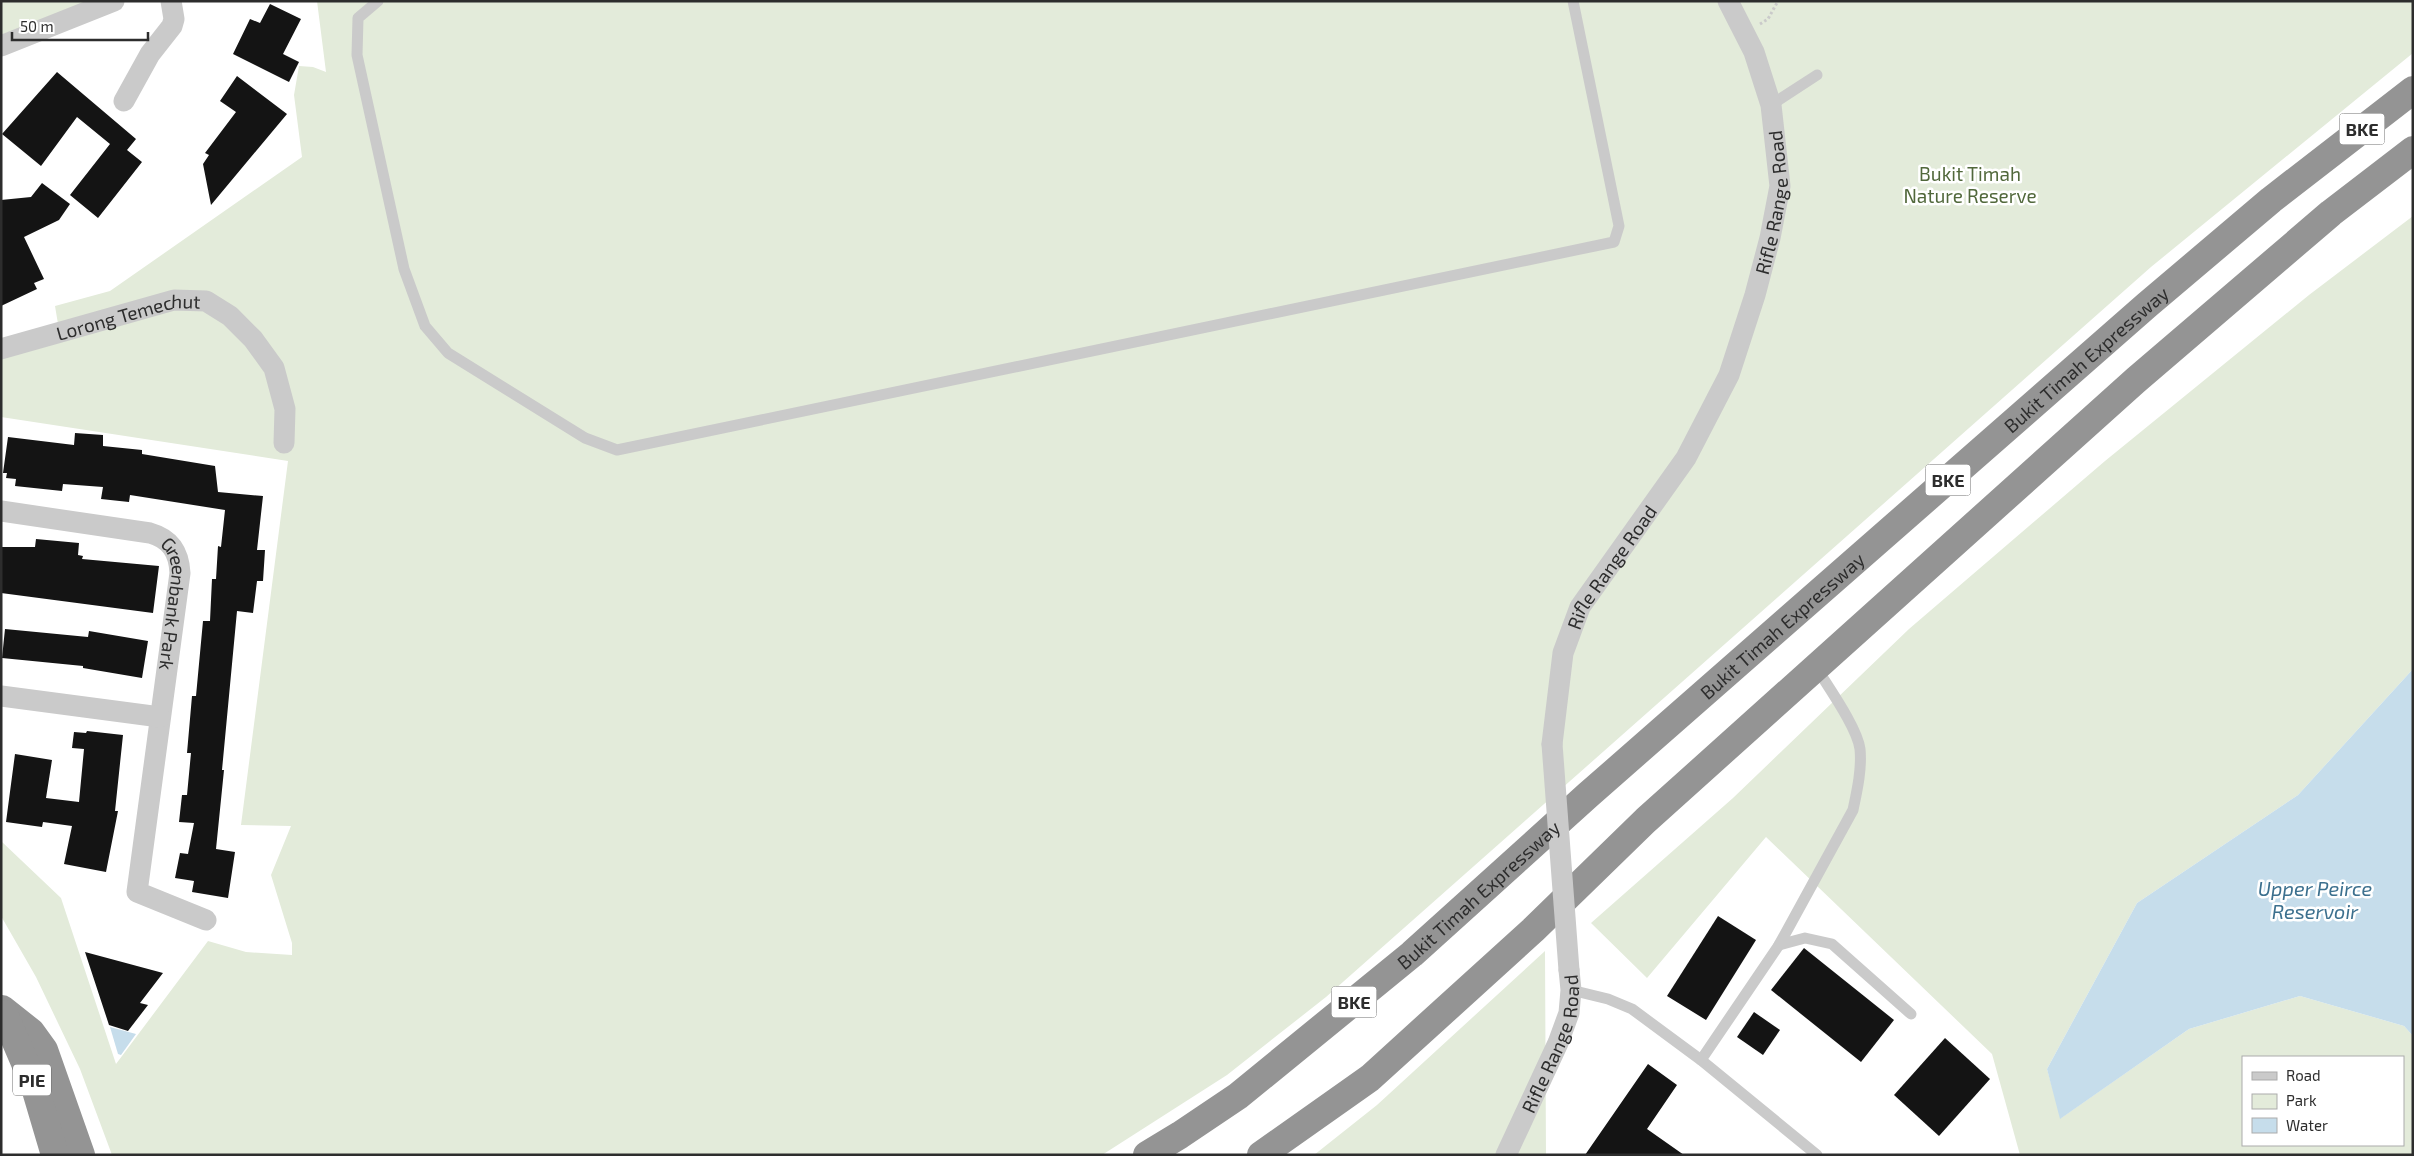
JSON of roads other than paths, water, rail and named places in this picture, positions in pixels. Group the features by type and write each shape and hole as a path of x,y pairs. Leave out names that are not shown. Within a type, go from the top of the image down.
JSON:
{"highway":[{"name":"Bukit Timah Expressway","path":"1147,1155 1180,1136 1238,1096 1412,954 1596,788 2147,305 2271,200 2413,90"},
{"name":"BKE","path":"1261,1155 1370,1078 1533,930 1646,820 2136,380 2331,212 2413,150"},
{"name":"PIE","path":"1,1009 34,1084 55,1155"},
{"path":"1,1009 31,1032 44,1050 81,1155"}],"street":[{"path":"1,46 114,1"},
{"path":"124,101 150,54 172,26 174,19 170,1"},
{"name":"Rifle Range Road","path":"1506,1155 1558,1043 1569,1013 1570,980 1552,744 1563,653 1580,607 1686,458 1729,375 1755,295 1770,238 1780,186 1771,105 1754,52 1728,1"},
{"name":"Lorong Temechut","path":"1,349 174,300 206,301 230,316 253,339 274,368 285,409 284,443"},
{"name":"Greenbank Park","path":"1,511 150,532 160,536 175,548 180,574 137,892 206,920"},
{"path":"1,696 160,717"}],"lane":[{"path":"378,1 358,18 358,55 404,269 425,326 448,353 584,438 617,450 1614,242 1620,226 1572,1"},
{"path":"1771,105 1818,75"},
{"path":"1701,1060 1779,945 1853,810 1858,786 1860,747 1845,714 1816,668"},
{"path":"1779,945 1805,938 1832,944 1911,1014"},
{"path":"1570,980 1632,1009 1701,1060 1817,1155"}],"water":[{"name":"Upper Peirce Reservoir","path":"2413,669 2413,1036 2404,1026 2300,996 2189,1029 2060,1119 2047,1069 2137,903 2298,795"},
{"path":"110,1027 136,1034 121,1055 118,1054"}],"park label":[{"name":"Bukit Timah Nature Reserve","path":"1970,184"}]}
